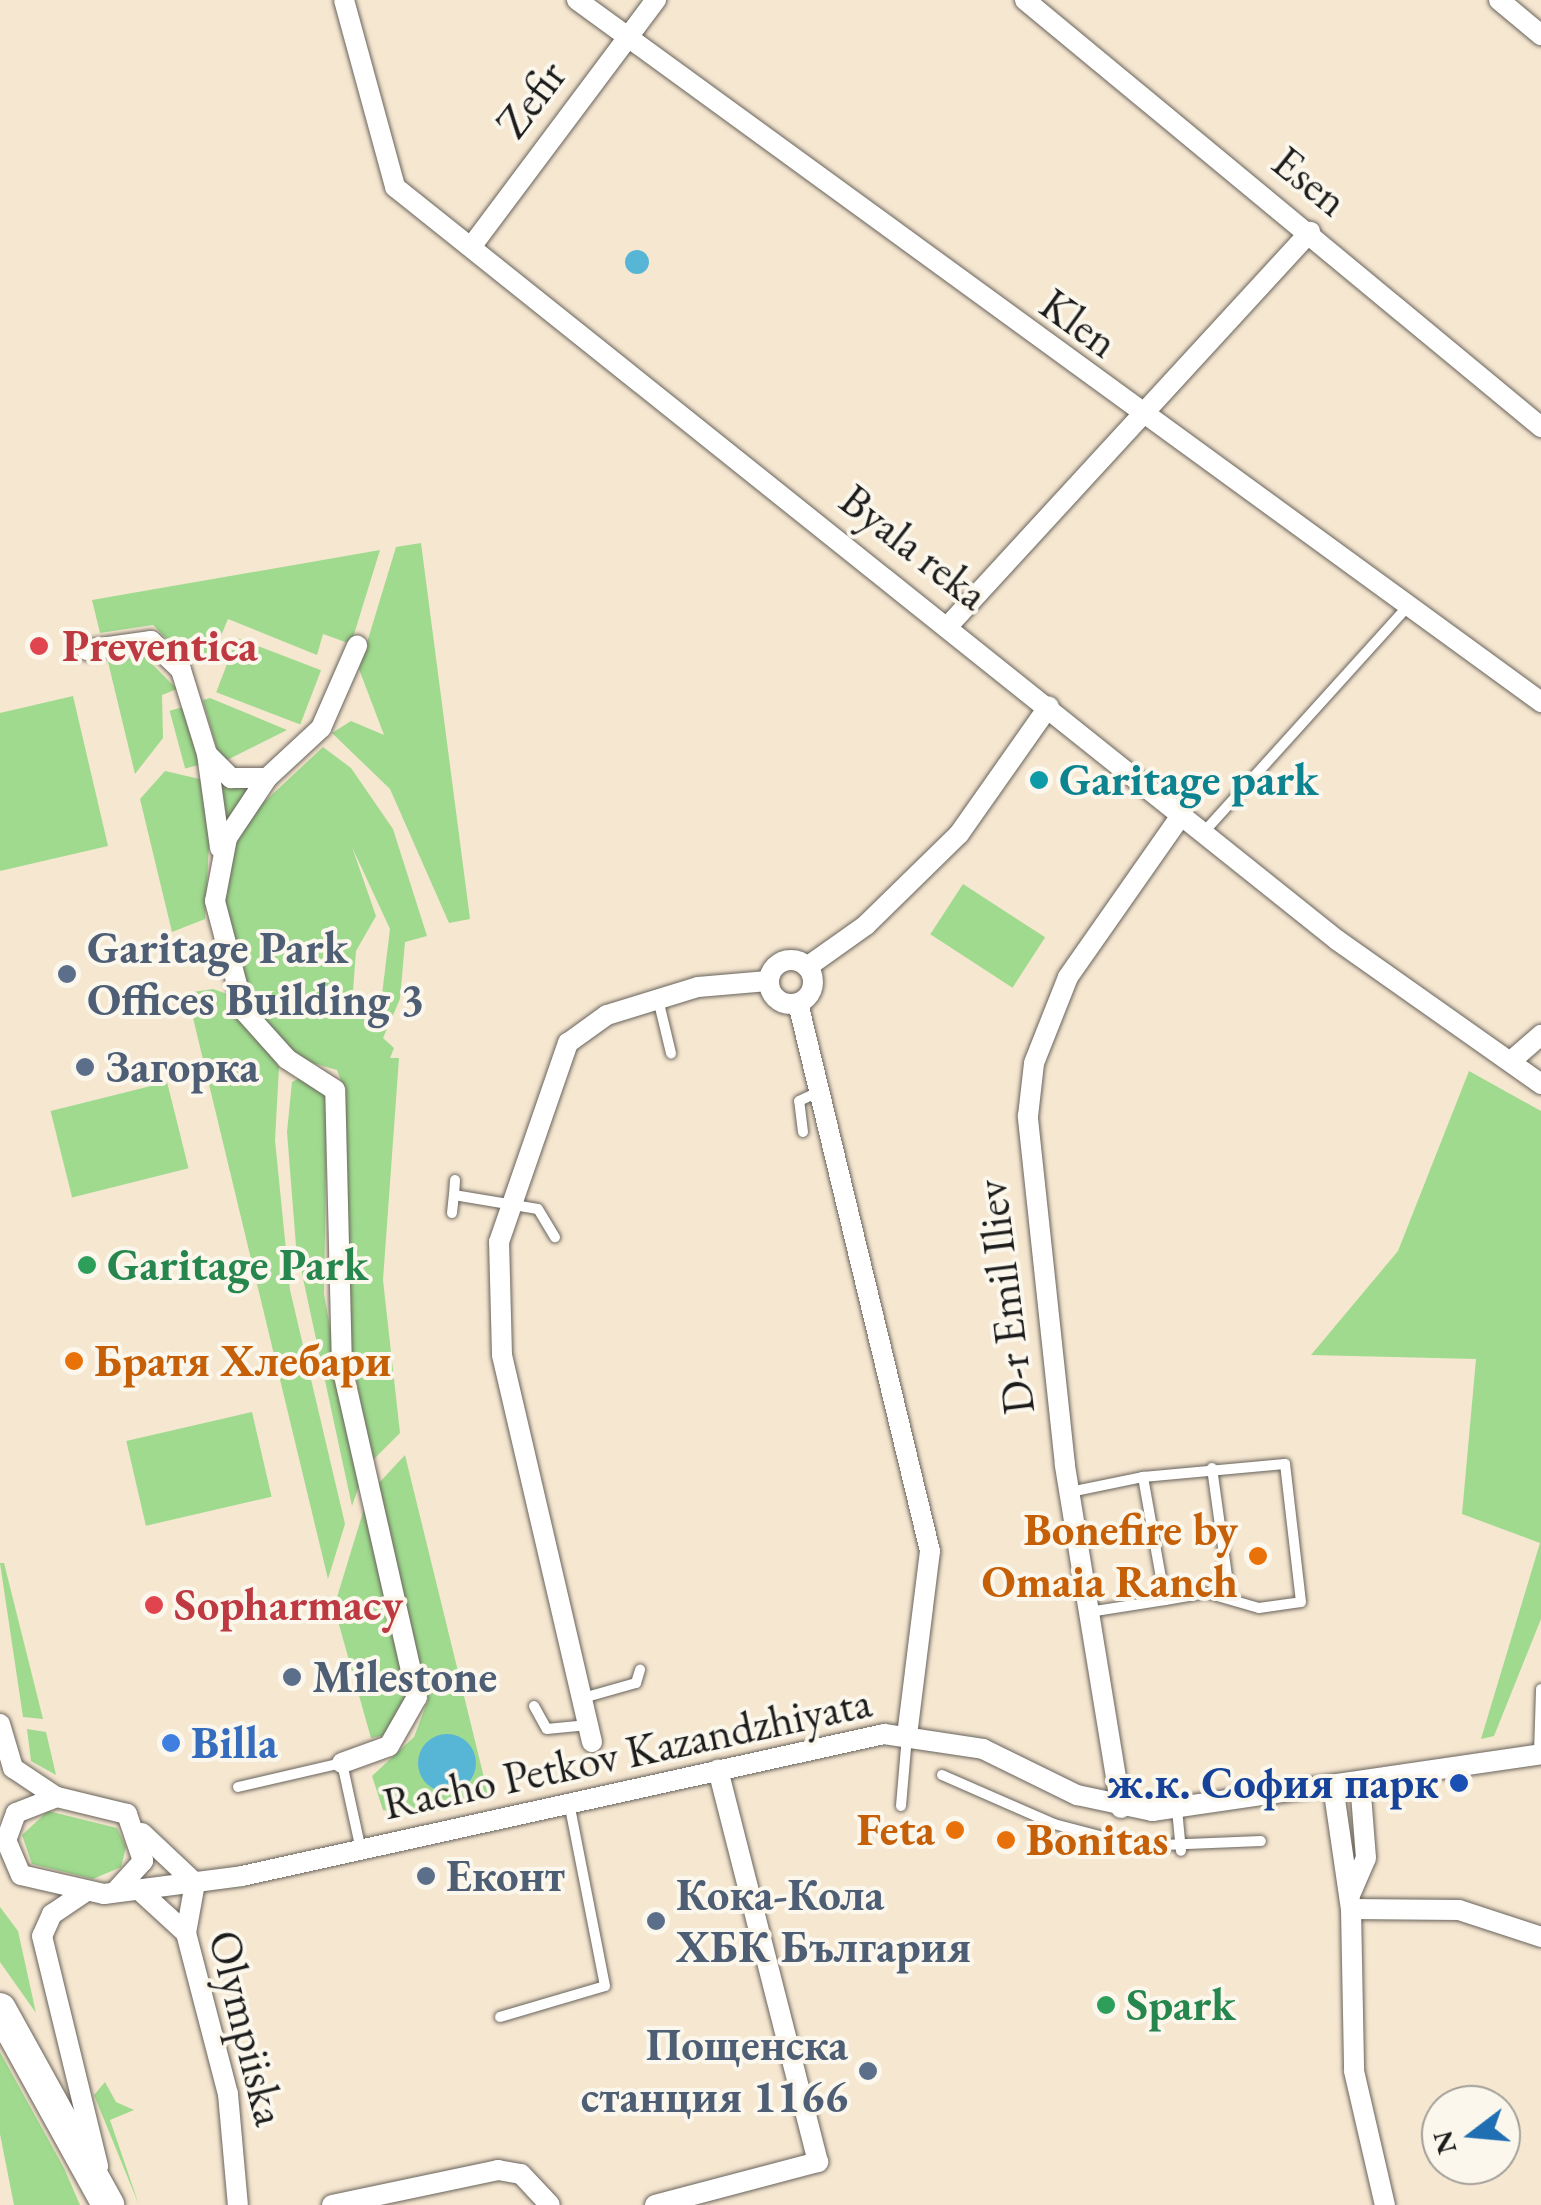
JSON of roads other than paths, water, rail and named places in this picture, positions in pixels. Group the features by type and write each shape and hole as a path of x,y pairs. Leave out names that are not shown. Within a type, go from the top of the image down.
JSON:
{"main road":[{"path":"4,2015 108,2203"}],"street":[{"name":"Byala reka","path":"344,0 383,166 470,247 949,625 1337,940 1541,1084"},
{"name":"Klen","path":"577,0 624,42 1541,702"},
{"name":"Zefir","path":"470,247 656,0"},
{"name":"Esen","path":"1025,0 1541,427"},
{"path":"1500,0 1541,35"},
{"path":"949,625 1310,232"},
{"path":"86,650 135,639 163,648 182,670 207,754 220,855 217,926 244,1011 287,1058 335,1090 340,1354 416,1683 416,1711 400,1736 342,1763"},
{"path":"220,855 267,778 321,728 358,646"},
{"path":"768,981 782,961 807,966 866,926 959,834 1049,706"},
{"path":"207,754 232,778 267,778"},
{"name":"D-r Emil Iliev","path":"1121,1808 1070,1492 1030,1169 1034,1063 1068,976 1182,814"},
{"path":"798,1003 811,992 807,966"},
{"path":"590,1734 502,1356 495,1266 510,1204 568,1043 608,1015 722,982 768,981"},
{"path":"768,981 774,997 798,1003"},
{"path":"798,1003 824,1090 930,1550 907,1735"},
{"path":"1511,1061 1541,1035"},
{"path":"0,1724 13,1768 57,1796 113,1806 195,1883 186,1933"},
{"name":"Racho Petkov Kazandzhiyata","path":"115,1892 195,1883 362,1850 718,1770 907,1735 984,1750 1121,1808 1177,1809 1540,1754"},
{"path":"655,2205 818,2162 718,1770"},
{"path":"1351,1902 1366,1858 1360,1781"},
{"path":"1334,1786 1351,1902 1354,2072 1385,2205"},
{"path":"5,1854 23,1806 57,1796"},
{"path":"0,1815 5,1854 36,1884 86,1892 115,1892 139,1872 140,1830"},
{"name":"Olympiiska","path":"140,1890 186,1933 228,2094 238,2205"},
{"path":"86,1892 52,1914 42,1936 108,2203"},
{"path":"1351,1902 1459,1910 1541,1937"},
{"path":"332,2205 498,2170 521,2174 550,2205"}],"lane":[{"path":"1204,832 1407,606"},
{"path":"658,1000 671,1053"},
{"path":"803,1132 799,1101 824,1090"},
{"path":"452,1213 455,1180"},
{"path":"454,1195 544,1212 555,1237"},
{"path":"1070,1492 1212,1468 1285,1464 1294,1480 1301,1602 1259,1608 1230,1596 1165,1600 1089,1612"},
{"path":"1212,1468 1230,1596"},
{"path":"1143,1477 1165,1600"},
{"path":"582,1698 636,1684 640,1670"},
{"path":"1540,1754 1541,1688"},
{"path":"534,1706 547,1729 590,1734"},
{"path":"901,1806 907,1735"},
{"path":"238,1787 342,1763 362,1850"},
{"path":"942,1774 1054,1824 1181,1851 1261,1841"},
{"path":"500,2017 605,1986 569,1804"},
{"path":"1177,1809 1181,1851"}],"water":[{"path":"637,250 649,262 637,274 625,262"},
{"path":"447,1734 468,1742 476,1763 468,1784 447,1792 426,1784 418,1763 426,1742"}],"place":[{"name":"Preventica","path":"39,646"},
{"name":"Garitage park","path":"1039,780"},
{"name":"Garitage Park Offices Building 3","path":"67,974"},
{"name":"Загорка","path":"85,1067"},
{"name":"Garitage Park","path":"87,1265"},
{"name":"Братя Хлебари","path":"74,1361"},
{"name":"Bonefire by Omaia Ranch","path":"1258,1556"},
{"name":"Sopharmacy","path":"154,1605"},
{"name":"Milestone","path":"292,1677"},
{"name":"Billa","path":"171,1743"},
{"name":"ж.к. София парк","path":"1459,1783"},
{"name":"Feta","path":"955,1830"},
{"name":"Bonitas","path":"1006,1840"},
{"name":"Еконт","path":"426,1876"},
{"name":"Кока-Кола ХБК България","path":"656,1921"},
{"name":"Spark","path":"1106,2005"},
{"name":"Пощенска станция 1166","path":"868,2071"}]}
